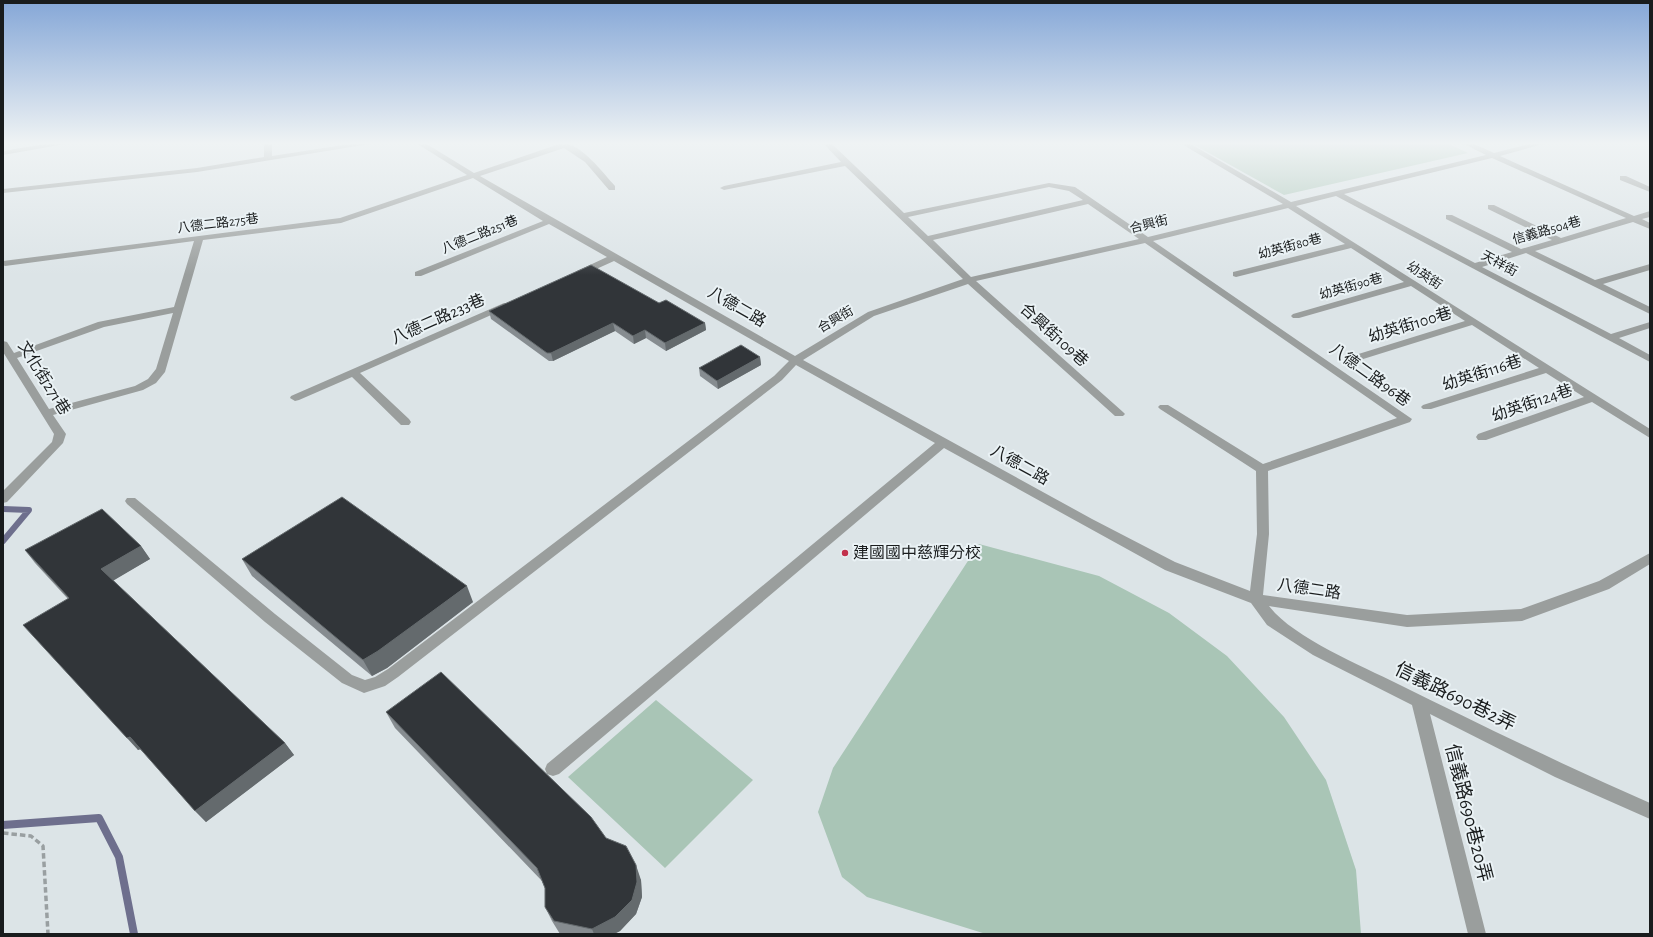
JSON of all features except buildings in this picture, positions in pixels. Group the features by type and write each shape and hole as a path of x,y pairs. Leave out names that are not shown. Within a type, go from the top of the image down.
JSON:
{"street":[{"path":"3,191 42,187"},
{"name":"八德二路275巷","path":"4,263 341,220 442,187"},
{"name":"八德二路","path":"493,187 550,221 795,360 1170,566 1256,599 1407,621 1522,615 1604,585 1650,558"},
{"path":"724,188 730,187"},
{"name":"合興街109巷","path":"872,187 969,280 1119,414"},
{"path":"903,216 1040,187"},
{"path":"1064,187 1072,189 1146,239"},
{"name":"幼英街","path":"1258,187 1288,204 1650,434"},
{"name":"合興街","path":"131,501 270,618 347,679 364,687 380,682 393,673 778,378 795,360 871,314 969,280 1068,259 1363,187"},
{"path":"1563,187 1650,226"},
{"name":"天祥街","path":"1336,193 1650,359"},
{"path":"927,239 1090,201"},
{"path":"1491,207 1559,240"},
{"name":"信義路504巷","path":"1474,266 1650,214"},
{"path":"1449,217 1650,311"},
{"name":"八德二路251巷","path":"418,274 550,221"},
{"path":"46,414 139,388 152,381 161,370 199,239"},
{"name":"八德二路96巷","path":"1146,239 1406,419 1262,469"},
{"name":"幼英街80巷","path":"1236,274 1351,244"},
{"path":"572,276 615,257"},
{"path":"1593,284 1650,267"},
{"name":"幼英街90巷","path":"1296,316 1412,283"},
{"name":"八德二路233巷","path":"296,398 514,302"},
{"path":"11,357 102,324 179,309"},
{"name":"幼英街100巷","path":"1356,358 1472,322"},
{"path":"1610,338 1650,325"},
{"name":"文化街271巷","path":"3,344 60,434 57,443 3,499"},
{"name":"幼英街116巷","path":"1428,407 1547,369"},
{"path":"354,373 405,422"},
{"name":"幼英街124巷","path":"1482,437 1593,398"},
{"path":"1164,407 1262,469 1263,534 1256,599"},
{"path":"554,769 943,442"},
{"name":"信義路690巷2弄","path":"1256,599 1272,621 1318,651 1561,772 1650,811"},
{"name":"信義路690巷20弄","path":"1419,702 1476,934"}],"path":[{"path":"3,833 31,836 43,846 48,934"}],"green space":[{"path":"1269,187 1320,187 1284,195"},
{"path":"979,544 1099,576 1169,613 1227,656 1284,717 1326,780 1356,870 1361,934 986,934 867,897 842,877 818,812 833,768"},
{"path":"656,700 753,780 665,868 568,777"}],"waterway":[{"path":"3,509 29,510 3,541"},
{"path":"3,825 99,818 119,857 134,934"}],"place":[{"name":"建國國中慈輝分校","path":"845,553"}]}
